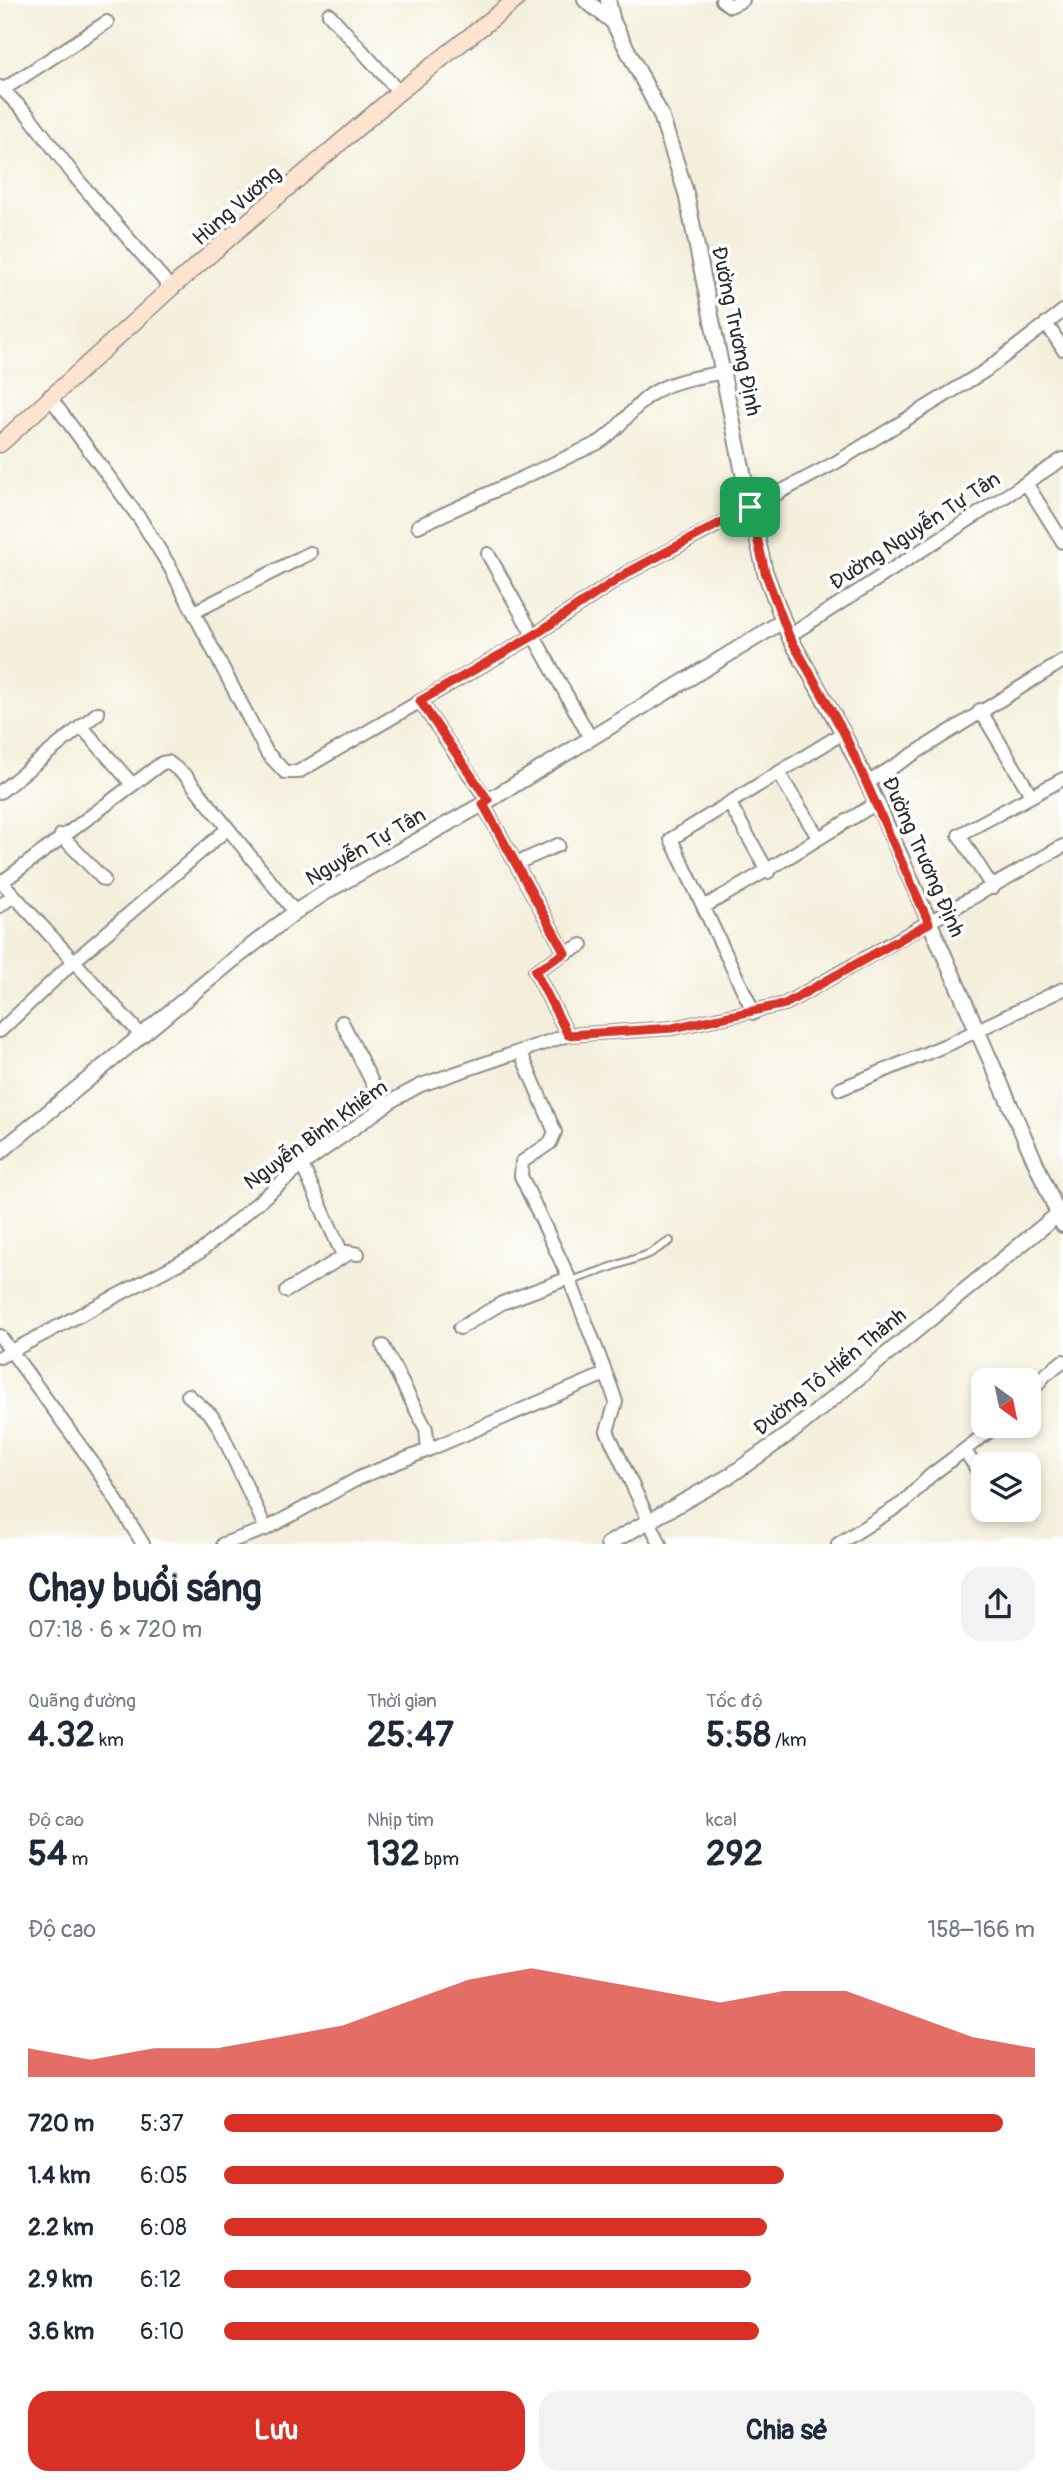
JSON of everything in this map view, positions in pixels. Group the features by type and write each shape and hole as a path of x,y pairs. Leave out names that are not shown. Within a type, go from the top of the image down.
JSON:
{"main road":[{"name":"Hùng Vương","path":"0,444 49,396 171,288 399,92 510,2"}],"street":[{"name":"Đường Trương Định","path":"585,0 613,22"},
{"name":"Đường Trương Định","path":"608,0 613,22 661,115 686,193 750,507 765,572 783,621 844,733 877,803 1061,1217"},
{"path":"722,0 730,6 743,0"},
{"path":"329,14 399,92"},
{"path":"107,22 2,88 29,116 77,179 171,288"},
{"path":"49,396 140,519 194,612 267,753 285,772 298,772 533,636 627,573 835,463 915,415 985,371 1063,311"},
{"path":"1046,323 1063,349"},
{"path":"418,526 598,443 621,427 648,396 657,391 676,382 724,372"},
{"name":"Đường Nguyễn Tự Tân","path":"789,636 1063,459"},
{"path":"1026,483 1063,542"},
{"path":"194,612 310,553"},
{"path":"488,554 591,739"},
{"name":"Nguyễn Tự Tân","path":"0,1152 295,912 591,739 783,621"},
{"path":"867,782 1063,661"},
{"path":"420,701 485,802 565,953"},
{"path":"980,710 1031,795"},
{"path":"0,793 98,713"},
{"path":"81,726 132,784"},
{"path":"754,1013 671,839 844,733"},
{"path":"141,1035 1,881 162,763 172,762 295,912"},
{"path":"779,774 818,837"},
{"path":"993,888 959,835 1063,779"},
{"path":"705,906 768,872 818,837 877,803"},
{"path":"730,804 768,872"},
{"path":"0,1031 73,962 226,830"},
{"path":"61,835 104,880"},
{"path":"517,863 558,845"},
{"name":"Nguyễn Bình Khiêm","path":"5,1354 200,1252 302,1165 384,1106 421,1085 568,1035 673,1028 754,1013 785,1004 1063,846"},
{"path":"0,906 14,895"},
{"path":"568,1035 535,971 582,945"},
{"path":"840,1089 978,1030 1063,989"},
{"path":"342,1022 384,1106"},
{"path":"520,1051 555,1132 550,1143 522,1162 521,1176 570,1279 617,1402 607,1431 660,1544"},
{"path":"286,1291 353,1254 341,1251 302,1165"},
{"name":"Đường Tô Hiến Thành","path":"608,1544 731,1475 793,1431 1061,1217"},
{"path":"460,1328 502,1303 570,1279"},
{"path":"0,1336 5,1354 95,1466 143,1544"},
{"path":"383,1346 426,1429 428,1450"},
{"path":"1041,1380 1063,1361"},
{"path":"223,1544 266,1529 361,1477 605,1374"},
{"path":"188,1395 211,1415 219,1427 266,1529"},
{"path":"838,1544 903,1503 930,1476 981,1438"},
{"path":"965,1451 971,1460"}],"lane":[{"path":"570,1279 649,1254 670,1241"}],"route":[{"path":"750,507 765,572 789,636 844,733 929,923 785,1004 754,1013 673,1028 568,1035 535,971 565,953 483,804 488,800 420,701 533,636 627,573 750,507"}]}
